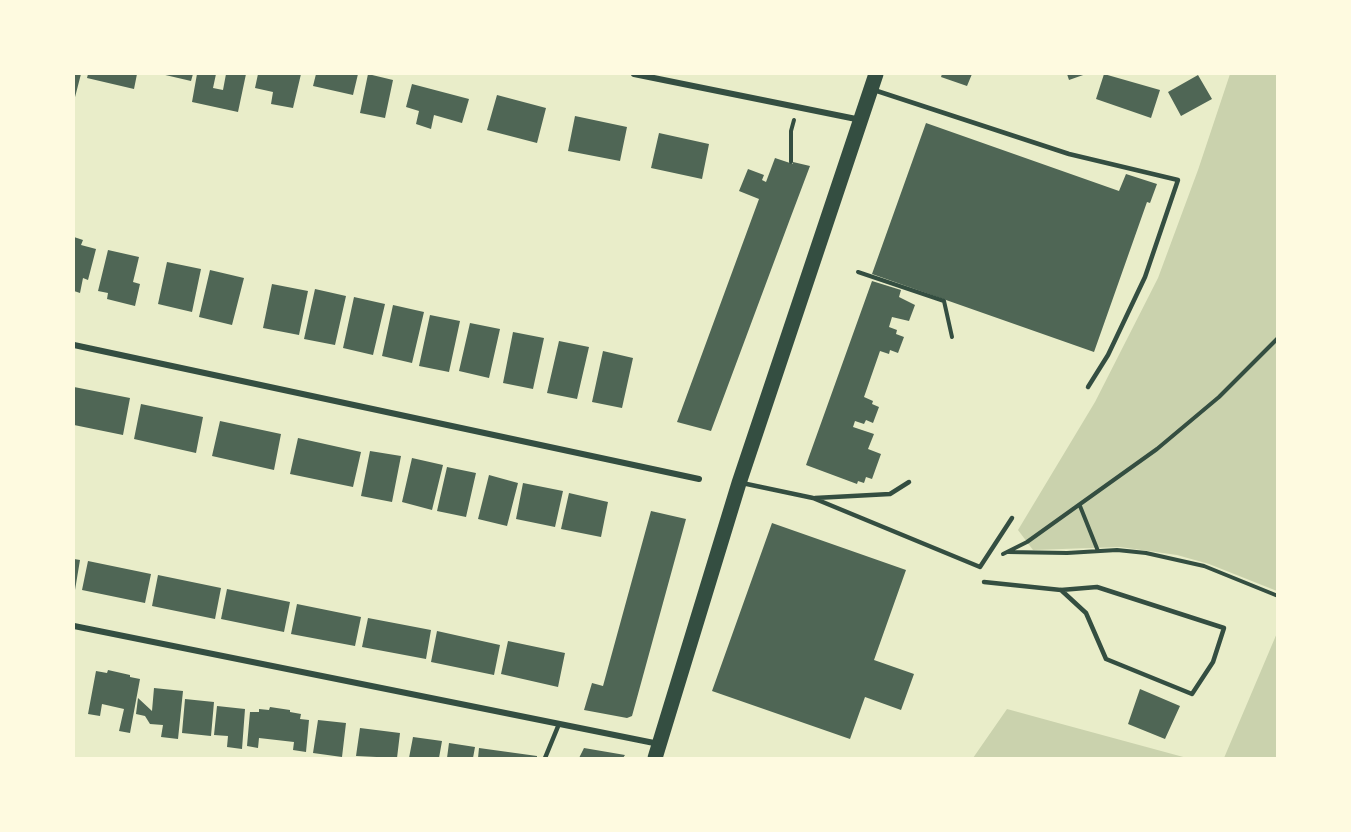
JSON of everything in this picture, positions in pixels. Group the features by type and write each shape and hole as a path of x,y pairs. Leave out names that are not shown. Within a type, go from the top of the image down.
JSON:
{"highway":[{"path":"657,751 740,483 876,74"}],"street":[{"path":"634,74 861,120"},
{"path":"74,345 699,479"},
{"path":"74,626 559,723 657,751"}],"lane":[{"path":"872,89 1069,154 1178,180 1145,277 1108,355 1088,387"},
{"path":"813,498 890,494 909,482"},
{"path":"740,483 813,498 980,567 1012,518"},
{"path":"984,582 1061,590 1097,587 1224,628 1213,662 1192,694 1106,659 1086,613 1061,590"},
{"path":"545,759 559,723"}],"path":[{"path":"790,162 791,131 797,107"},
{"path":"858,272 944,301 952,337"},
{"path":"1278,338 1219,397 1109,487 1027,542 1007,552 1067,553 1117,550 1176,558 1204,566 1278,596"},
{"path":"1080,506 1098,551"}],"green space":[{"path":"1230,74 1277,74 1277,591 1209,564 1177,555 1120,547 1033,550 1018,530 1095,402 1158,278"},
{"path":"1277,633 1277,758 1224,758"},
{"path":"1007,709 1058,723 1187,758 973,758"}],"building":[{"path":"74,74 81,74 74,101"},
{"path":"88,74 137,74 134,89 87,78"},
{"path":"161,74 193,74 191,81"},
{"path":"197,74 216,74 213,88 223,90 226,74 246,74 238,112 192,102"},
{"path":"258,74 301,74 293,108 271,104 273,92 255,88"},
{"path":"316,74 358,74 353,95 313,86"},
{"path":"368,74 393,80 385,118 360,113"},
{"path":"942,74 972,74 967,86 941,77"},
{"path":"1067,74 1086,74 1069,80"},
{"path":"1104,74 1160,90 1151,118 1096,99"},
{"path":"1198,75 1212,99 1181,116 1168,92"},
{"path":"412,84 469,99 462,123 434,115 431,129 416,124 419,111 406,107"},
{"path":"497,95 546,108 537,143 487,130"},
{"path":"575,116 627,127 620,161 568,151"},
{"path":"926,123 1119,191 1126,174 1157,184 1150,203 1147,202 1094,352 872,274"},
{"path":"659,133 709,144 702,179 651,168"},
{"path":"775,158 793,164 793,162 810,166 711,431 677,422 759,199 739,191 748,169 764,175 762,180 766,182"},
{"path":"74,237 83,240 81,245 96,249 88,280 83,278 80,293 74,291"},
{"path":"108,250 139,257 133,282 140,284 135,306 107,299 108,293 98,291"},
{"path":"167,262 201,269 192,312 158,304"},
{"path":"210,270 244,278 232,325 199,317"},
{"path":"872,281 901,290 899,297 915,305 909,321 892,317 889,327 897,330 896,334 904,337 898,353 890,350 889,354 880,351 864,397 879,407 873,423 866,420 864,424 855,421 853,427 874,434 868,449 881,454 872,479 866,477 864,483 858,481 857,484 806,465"},
{"path":"272,284 308,291 299,335 263,328"},
{"path":"315,289 346,296 335,345 304,339"},
{"path":"354,297 385,304 373,355 343,348"},
{"path":"393,305 424,312 412,363 382,356"},
{"path":"430,315 460,321 449,372 419,366"},
{"path":"470,323 500,329 489,378 459,371"},
{"path":"513,332 544,338 533,389 503,383"},
{"path":"559,341 589,347 577,399 547,393"},
{"path":"603,351 633,358 622,408 592,402"},
{"path":"74,387 130,398 123,435 74,425"},
{"path":"141,404 203,417 196,453 134,439"},
{"path":"220,421 281,434 274,470 212,456"},
{"path":"298,438 361,452 353,487 290,474"},
{"path":"370,451 401,456 392,502 361,496"},
{"path":"412,458 443,465 432,510 402,502"},
{"path":"447,467 476,473 466,517 437,511"},
{"path":"489,475 518,483 507,526 478,519"},
{"path":"523,483 563,491 555,527 516,519"},
{"path":"569,493 608,502 601,537 561,529"},
{"path":"651,511 686,519 632,716 627,718 584,710 592,683 603,686"},
{"path":"772,523 906,570 874,660 914,674 901,710 865,697 850,739 712,691"},
{"path":"74,559 80,560 75,590 74,590"},
{"path":"88,561 151,574 145,603 82,590"},
{"path":"158,575 221,588 215,619 152,606"},
{"path":"227,589 290,602 284,632 221,619"},
{"path":"297,604 361,617 355,646 291,634"},
{"path":"368,618 431,630 426,659 362,647"},
{"path":"437,631 500,645 494,675 431,662"},
{"path":"508,641 565,653 558,687 501,674"},
{"path":"108,670 140,679 130,733 119,731 124,709 102,704 100,716 88,714 96,671 107,673"},
{"path":"154,688 183,691 178,739 161,737 163,725 150,724 145,716 136,714 138,698 152,711"},
{"path":"1140,689 1180,706 1165,739 1128,724"},
{"path":"185,699 214,702 211,736 182,733"},
{"path":"217,706 245,709 242,749 227,747 228,736 214,735"},
{"path":"270,707 290,710 290,712 301,714 300,719 309,720 306,752 293,750 294,742 259,738 258,748 247,746 250,712 259,712 259,709 269,710"},
{"path":"318,720 346,723 342,757 313,753"},
{"path":"360,728 400,733 397,758 356,756"},
{"path":"413,737 442,741 439,758 409,758"},
{"path":"449,743 475,747 473,758 447,758"},
{"path":"479,748 537,756 537,758 478,758"},
{"path":"584,748 625,755 623,758 579,758"}]}
